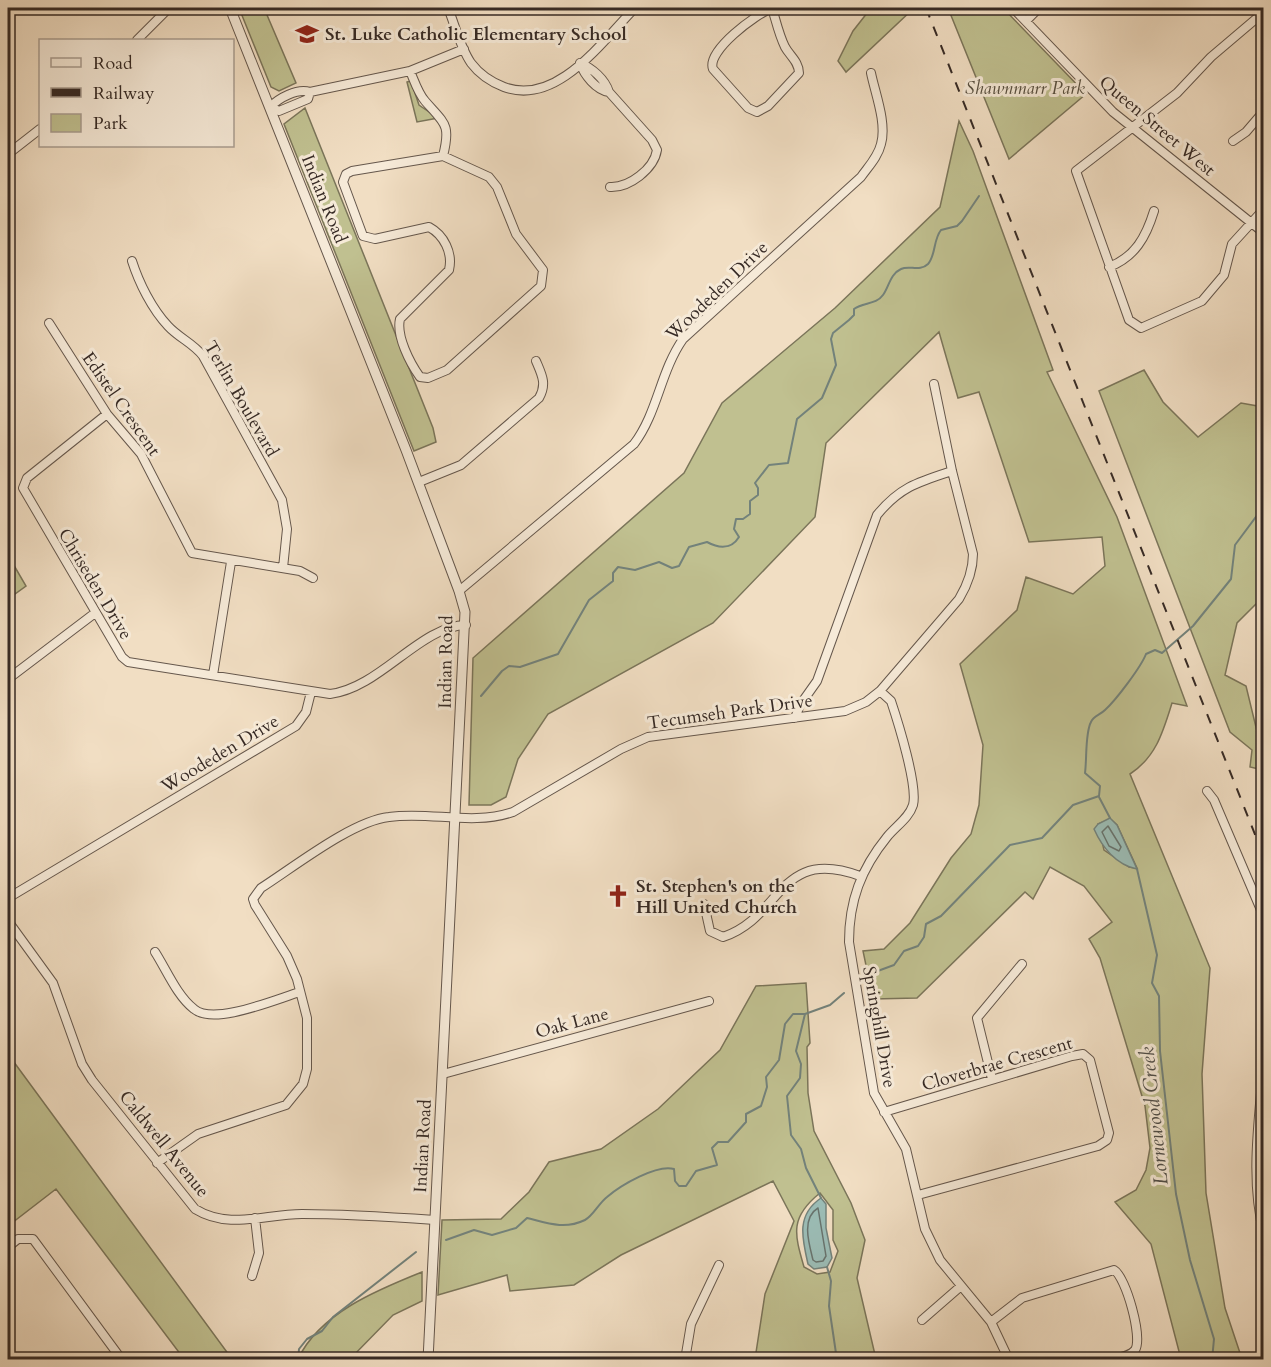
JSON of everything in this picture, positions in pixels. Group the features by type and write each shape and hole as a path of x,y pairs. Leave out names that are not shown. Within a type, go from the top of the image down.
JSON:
{"street":[{"path":"139,39 170,8"},
{"name":"Indian Road","path":"230,8 419,482 459,591 466,625 428,1359"},
{"path":"449,8 472,64 486,78 502,87 520,91 550,86 580,63 635,8"},
{"path":"772,8 785,46 798,64 799,73 768,106 757,112 747,107 716,72 711,62 714,54 750,19 772,8"},
{"name":"Queen Street West","path":"1013,8 1090,89 1132,128 1263,233"},
{"path":"1026,21 1040,8"},
{"path":"1263,12 1211,57 1178,93 1076,171 1109,267 1129,320 1134,325 1145,327 1202,301 1224,274 1232,244 1263,209"},
{"path":"270,107 278,99 303,90 310,92 410,71 464,49"},
{"path":"580,63 590,68 607,85 609,92 652,140 657,150 652,164 633,180 624,185 610,187"},
{"path":"410,71 423,99 445,121 447,137 443,156"},
{"name":"Woodeden Drive","path":"459,591 634,444 647,426 665,369 683,339 861,177 876,157 882,143 880,118 871,73"},
{"path":"1233,141 1246,132 1263,111"},
{"path":"8,154 39,130"},
{"path":"443,156 489,177 497,187 516,234 543,270 543,280 541,286 447,370 428,378 420,376 414,368 398,327 400,319 449,270 451,260 440,233 429,227 375,239 363,236 343,182 346,174 352,171 443,156"},
{"path":"1109,267 1130,258 1149,227 1154,211"},
{"name":"Terlin Boulevard","path":"132,261 138,279 167,326 194,345 203,356 282,500 287,529 283,568"},
{"name":"Edistel Crescent","path":"49,323 107,414 141,454 186,547 199,556 283,568 313,578"},
{"path":"419,482 461,465 539,398 544,388 544,381 536,361"},
{"name":"Tecumseh Park Drive","path":"157,1163 188,1139 211,1128 276,1110 286,1105 303,1084 307,1069 307,1018 292,966 255,905 253,899 261,888 357,827 386,817 486,819 513,812 621,749 648,737 845,711 866,702 880,691 960,599 969,583 973,554 952,471 934,384"},
{"name":"Chriseden Drive","path":"107,414 27,478 22,488 122,657 128,662 311,692"},
{"path":"795,718 800,705 817,681 877,515 896,493 910,485 952,471"},
{"path":"213,675 231,562"},
{"path":"8,679 94,613"},
{"path":"311,692 330,694 355,688 445,628 466,625"},
{"name":"Springhill Drive","path":"880,691 893,708 915,792 914,801 906,818 888,837 860,876 852,904 849,942 872,1083 884,1112 906,1149 931,1242 940,1260 991,1322 1009,1359"},
{"name":"Woodeden Drive","path":"8,898 296,726 306,712 311,692"},
{"path":"1207,791 1214,800 1263,917"},
{"path":"704,904 710,931 723,938 748,924 787,883 804,872 814,869 840,869 860,876"},
{"name":"Caldwell Avenue","path":"8,921 53,983 82,1064 187,1202 207,1216 231,1221 300,1214 435,1220"},
{"path":"154,952 189,1004 204,1015 219,1015 300,992"},
{"path":"992,1079 976,1018 1022,964"},
{"name":"Oak Lane","path":"443,1074 709,1001"},
{"name":"Cloverbrae Crescent","path":"884,1112 1083,1054 1090,1060 1108,1133 1107,1140 1098,1146 918,1194"},
{"path":"1263,1058 1260,1197 1263,1234"},
{"path":"252,1276 259,1253 255,1218"},
{"path":"8,1247 18,1239 33,1239 122,1359"},
{"path":"685,1359 691,1324 719,1265"},
{"path":"991,1322 1022,1298 1114,1270 1123,1279 1139,1338 1130,1354 1108,1359"},
{"path":"922,1320 961,1286"}],"green space":[{"path":"239,8 264,8 296,83 279,91 271,87"},
{"path":"871,8 914,8 846,72 838,61 853,31"},
{"name":"Shawnmarr Park","path":"948,8 1003,8 1086,94 1009,159"},
{"path":"411,81 419,105 438,118 417,122 407,82"},
{"path":"305,108 433,428 436,442 414,451 284,124"},
{"path":"959,121 973,151 1053,370 1047,372 1117,517 1187,706 1172,703 1162,734 1152,752 1130,774 1210,968 1202,1074 1206,1193 1225,1308 1242,1359 1181,1359 1151,1244 1115,1202 1136,1190 1146,1170 1150,1148 1145,1106 1100,958 1089,939 1112,922 1084,886 1050,867 1033,899 1025,892 917,998 873,999 863,951 884,949 910,923 951,858 971,834 979,805 983,745 960,664 1017,610 1026,577 1073,594 1105,566 1102,537 1029,542 979,392 958,398 939,332 826,443 815,517 713,623 548,714 518,759 506,797 491,805 469,805 473,658 684,473 722,403 835,308 940,207","holes":["1110,819 1117,825 1137,868 1129,867 1104,850 1098,824"]},
{"path":"1144,370 1163,402 1198,437 1241,403 1263,407 1263,597 1237,623 1225,675 1246,686 1263,756 1263,770 1250,767 1252,750 1230,732 1099,391"},
{"path":"12,562 26,586 8,599 8,565"},
{"path":"806,983 810,1043 807,1047 808,1093 814,1131 851,1203 865,1240 857,1278 876,1359 755,1359 765,1294 794,1221 773,1181 621,1255 574,1285 510,1291 507,1275 438,1295 442,1220 501,1219 529,1192 549,1162 601,1149 658,1109 720,1050 756,986","holes":["820,1193 833,1210 833,1240 838,1251 830,1272 817,1274 804,1267 798,1244 797,1226 803,1210"]},
{"path":"8,1054 232,1359 184,1359 56,1189 8,1226"},
{"path":"422,1272 422,1301 393,1315 350,1359 298,1359 320,1329 335,1316 369,1295"}],"water":[{"path":"1110,818 1117,825 1137,869 1116,859 1097,836 1094,829 1098,824"},
{"path":"821,1198 826,1204 826,1228 832,1258 827,1267 814,1269 808,1264 803,1228 808,1212"}],"waterway":[{"path":"481,696 509,666 520,667 558,654 589,600 613,581 613,573 618,567 635,570 659,562 672,568 679,566 689,547 707,542 724,547 736,541 739,537 734,529 736,519 743,519 750,514 750,501 758,495 755,483 769,465 788,463 797,419 822,398 836,365 831,339 833,333 854,315 854,309 880,298 897,271 904,268 922,268 928,264 941,230 957,226 979,196"},
{"path":"875,972 894,965 904,951 918,946 924,937 926,924 941,916 1010,845 1042,838 1073,805 1099,796 1100,786 1085,773 1088,732 1092,720 1115,699 1134,675 1146,654 1155,650 1162,653 1193,626 1231,579 1235,545 1264,506"},
{"name":"Lornewood Creek","path":"1099,797 1110,818"},
{"name":"Lornewood Creek","path":"1137,869 1157,955 1152,983 1159,996 1160,1051 1176,1194 1190,1260 1214,1339 1212,1360"},
{"path":"821,1198 806,1168 801,1149 791,1135 787,1096 800,1078 801,1064 796,1051 805,1014 830,1005 844,993"},
{"path":"446,1240 474,1230 492,1235 516,1228 527,1218 556,1225 577,1223 588,1218 604,1200 621,1187 649,1172 667,1168 674,1169 675,1181 679,1186 686,1186 696,1171 717,1165 712,1148 718,1142 728,1142 746,1122 746,1114 761,1106 767,1087 766,1077 779,1060 785,1024 793,1014 805,1014"},
{"path":"298,1360 299,1349 307,1339 322,1331 333,1317 416,1252"},
{"path":"827,1267 831,1281 829,1306 837,1360"}],"railway":[{"path":"926,8 1264,857"}],"place":[{"name":"St. Luke Catholic Elementary School","path":"307,34"},
{"name":"St. Stephen's on the Hill United Church","path":"618,896"}]}
